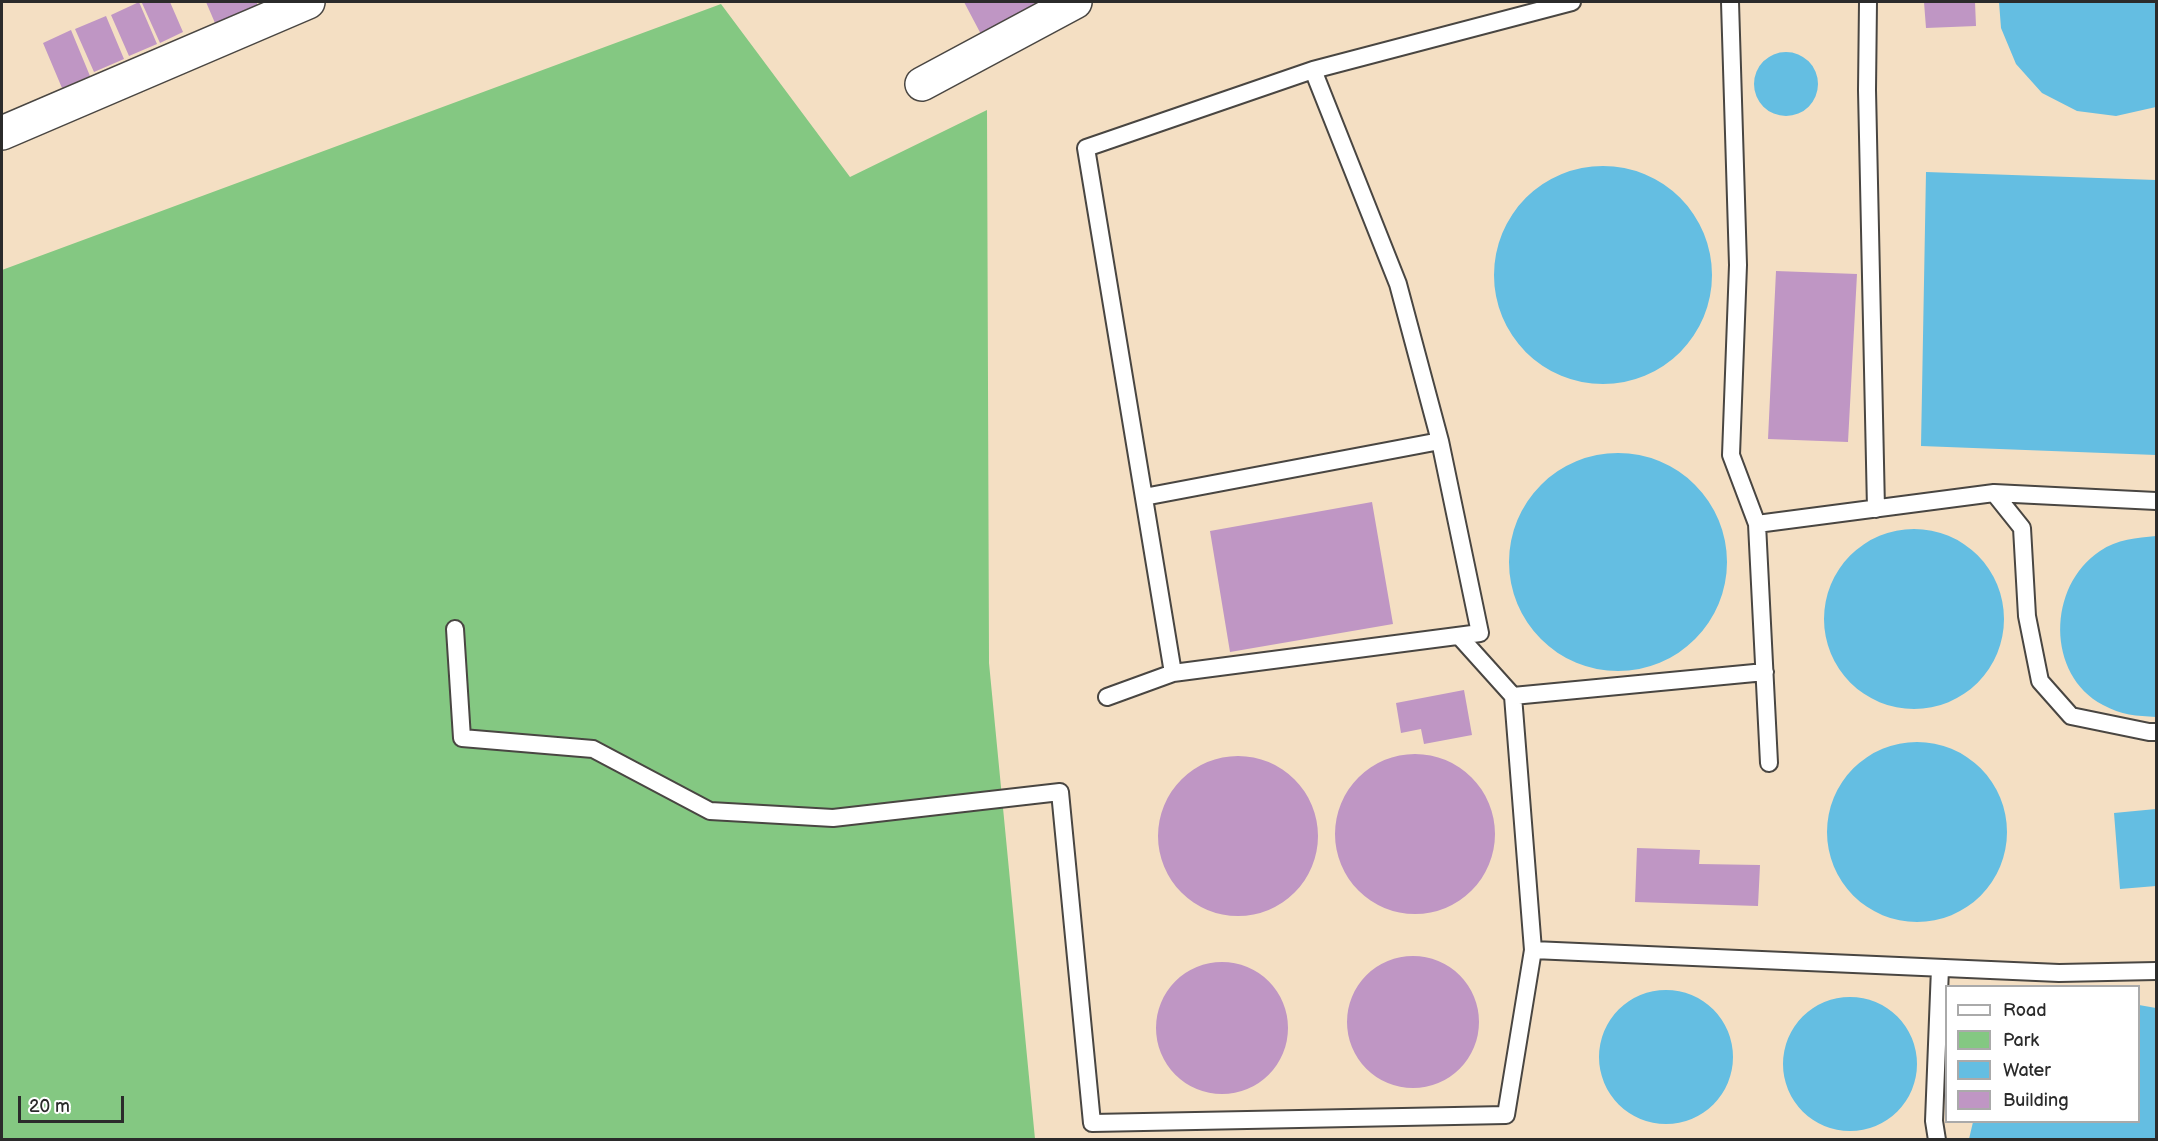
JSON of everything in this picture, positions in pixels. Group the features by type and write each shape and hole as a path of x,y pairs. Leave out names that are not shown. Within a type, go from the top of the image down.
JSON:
{"street":[{"path":"2,133 308,2"},
{"path":"922,84 1075,2"}],"lane":[{"path":"1173,673 1086,148 1312,70 1572,2"},
{"path":"1730,2 1738,265 1731,454 1757,524 1769,763"},
{"path":"1868,2 1867,90 1876,509"},
{"path":"1107,698 1173,673 1480,633 1440,441 1398,284 1312,70"},
{"path":"1144,497 1440,441"},
{"path":"1757,524 1994,493 2157,501"},
{"path":"1994,493 2022,528 2027,616 2040,681 2071,717 2157,732"},
{"path":"455,630 462,738 593,748 710,811 833,818 1060,792 1092,1123 1506,1115 1533,950 1514,696 1459,636"},
{"path":"1514,696 1765,672"},
{"path":"1533,950 2060,973 2157,971"},
{"path":"1937,1140 1934,1121 1940,968"}],"green space":[{"path":"721,4 850,177 987,110 989,663 1035,1139 2,1140 2,270"}],"water":[{"path":"1999,2 2156,2 2156,107 2116,116 2077,111 2042,93 2016,64 2001,28"},
{"path":"1780,52 1792,52 1809,61 1816,72 1818,84 1816,96 1809,107 1792,116 1780,116 1768,111 1759,102 1754,90 1754,78 1759,66 1768,57"},
{"path":"1592,166 1614,166 1645,174 1664,184 1680,198 1694,214 1704,233 1712,264 1708,307 1704,317 1694,336 1680,352 1664,366 1635,380 1614,384 1592,384 1571,380 1542,366 1512,336 1498,307 1494,286 1494,264 1498,243 1512,214 1542,184 1571,170"},
{"path":"1926,172 2156,180 2156,455 1921,446"},
{"path":"1607,453 1629,453 1650,457 1670,466 1687,477 1703,493 1723,530 1727,562 1723,594 1719,604 1709,623 1687,647 1650,667 1629,671 1607,671 1586,667 1566,658 1549,647 1533,631 1513,594 1509,573 1509,551 1513,530 1522,510 1533,493 1549,477 1586,457"},
{"path":"1914,529 1932,530 1949,535 1978,555 1998,584 2003,601 2003,637 1998,654 1978,683 1949,703 1932,708 1914,709 1896,708 1879,703 1850,683 1830,654 1825,637 1824,619 1825,601 1830,584 1850,555 1879,535 1896,530"},
{"path":"2156,536 2156,717 2116,711 2103,705 2084,691 2071,673 2063,652 2060,630 2063,607 2070,586 2083,566 2100,551 2113,544"},
{"path":"1917,742 1935,743 1952,748 1981,768 2001,797 2006,814 2006,850 2001,867 1981,896 1952,916 1935,921 1917,922 1899,921 1882,916 1853,896 1833,867 1828,850 1827,832 1828,814 1833,797 1853,768 1882,748 1899,743"},
{"path":"2156,809 2156,886 2120,889 2114,813"},
{"path":"1666,990 1692,995 1713,1010 1728,1031 1733,1057 1728,1083 1713,1104 1692,1119 1666,1124 1640,1119 1619,1104 1604,1083 1599,1057 1604,1031 1619,1010 1640,995"},
{"path":"1850,997 1876,1002 1897,1017 1912,1038 1917,1064 1912,1090 1897,1111 1876,1126 1850,1131 1824,1126 1803,1111 1788,1090 1783,1064 1788,1038 1803,1017 1824,1002"},
{"path":"2140,1005 2156,1008 2156,1139 1969,1139 1973,1123 2140,1123"}],"building":[{"path":"139,2 157,44 129,56 111,15"},
{"path":"170,2 183,32 160,43 142,3"},
{"path":"206,2 256,2 258,5 215,23"},
{"path":"964,2 1037,2 1040,8 983,38"},
{"path":"1924,2 1975,2 1976,26 1926,28"},
{"path":"106,16 124,59 94,72 75,29"},
{"path":"71,30 90,76 62,88 43,43"},
{"path":"1776,271 1857,274 1848,442 1768,439"},
{"path":"1372,502 1393,624 1230,652 1210,531"},
{"path":"1464,690 1472,735 1424,744 1421,729 1401,733 1396,703"},
{"path":"1415,754 1445,760 1471,778 1489,804 1495,834 1489,864 1471,890 1445,908 1415,914 1385,908 1359,890 1341,864 1335,834 1341,804 1359,778 1385,760"},
{"path":"1238,756 1268,762 1294,780 1312,806 1318,836 1312,866 1294,892 1268,910 1238,916 1208,910 1182,892 1164,866 1158,836 1164,806 1182,780 1208,762"},
{"path":"1637,848 1700,850 1699,864 1760,865 1758,906 1635,902"},
{"path":"1413,956 1438,961 1460,975 1474,997 1479,1022 1474,1047 1460,1069 1438,1083 1413,1088 1388,1083 1366,1069 1352,1047 1347,1022 1352,997 1366,975 1388,961"},
{"path":"1222,962 1247,967 1269,981 1283,1003 1288,1028 1283,1053 1269,1075 1247,1089 1222,1094 1197,1089 1175,1075 1161,1053 1156,1028 1161,1003 1175,981 1197,967"}]}
